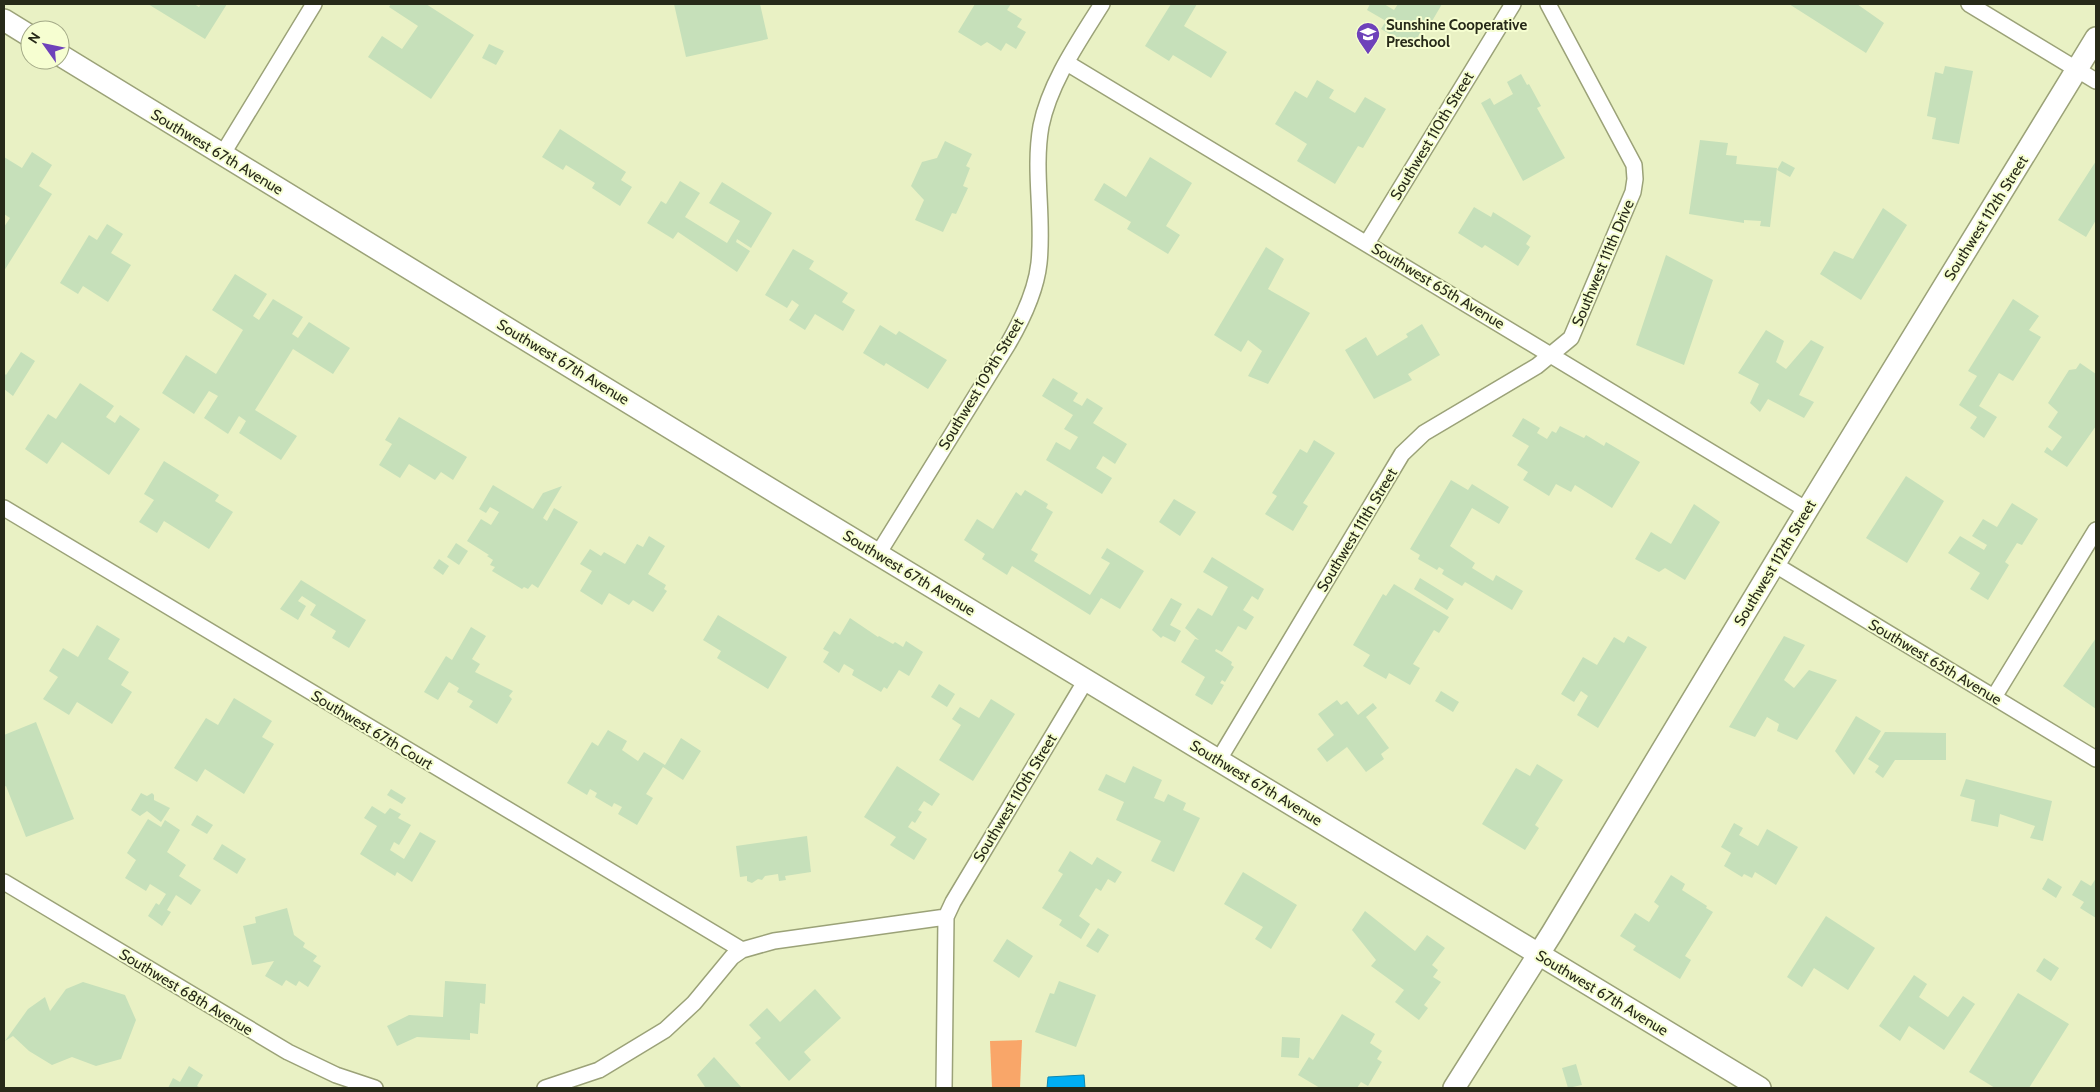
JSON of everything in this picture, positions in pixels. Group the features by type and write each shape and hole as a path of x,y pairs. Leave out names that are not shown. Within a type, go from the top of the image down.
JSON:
{"main road":[{"path":"4,20 20,30"},
{"name":"Southwest 112th Street","path":"1454,1088 1538,954 2096,38"},
{"name":"Southwest 67th Avenue","path":"70,61 878,554 1760,1088"}],"street":[{"path":"222,155 314,4"},
{"name":"Southwest 109th Street","path":"878,554 1008,344 1024,312 1039,264 1038,181 1041,126 1045,108 1067,63 1102,4"},
{"name":"Southwest 110th Street","path":"1367,243 1513,4"},
{"name":"Southwest 111th Drive","path":"1548,4 1628,152 1634,165 1635,179 1625,214 1571,338 1552,355"},
{"path":"1968,4 2096,81"},
{"name":"Southwest 65th Avenue","path":"1067,63 1807,510"},
{"name":"Southwest 111th Street","path":"1218,760 1406,450 1439,423 1537,366 1552,355"},
{"name":"Southwest 67th Court","path":"4,508 742,950"},
{"path":"1994,697 2096,530"},
{"name":"Southwest 65th Avenue","path":"1774,564 2096,759"},
{"name":"Southwest 110th Street","path":"946,917 953,902 1086,680"},
{"name":"Southwest 68th Avenue","path":"4,882 288,1052 336,1075 375,1088"},
{"path":"546,1088 599,1070 665,1030 694,1003 732,957 742,950 774,941 946,917 944,1088"}],"shaded area":[{"path":"1022,1040 1020,1088 992,1088 990,1041"}],"water":[{"path":"1084,1075 1085,1088 1047,1088 1048,1077"}],"building":[{"path":"148,4 194,4 199,7 201,4 227,4 205,39"},
{"path":"391,4 426,4 474,35 431,99 368,57 382,36 402,49 418,26 389,7"},
{"path":"674,4 760,4 768,39 686,57"},
{"path":"975,4 1011,4 1007,10 1022,19 1017,27 1026,32 1016,49 1006,43 1001,51 987,42 981,46 958,32"},
{"path":"1171,4 1197,4 1184,26 1227,52 1211,78 1173,55 1169,61 1145,46"},
{"path":"1370,4 1384,4 1394,10 1398,4 1442,4 1428,28 1424,26 1412,47 1381,29 1386,21 1367,10"},
{"path":"1789,4 1857,4 1884,23 1866,53"},
{"path":"489,44 504,51 496,65 482,58"},
{"path":"1945,66 1973,71 1959,144 1932,139 1936,118 1927,116 1935,72 1943,74"},
{"path":"1521,74 1541,106 1537,108 1565,158 1523,181 1481,103 1490,98 1494,105 1513,94 1507,82"},
{"path":"1317,80 1334,90 1329,98 1355,113 1365,97 1386,109 1363,148 1358,146 1335,184 1297,161 1307,144 1275,124 1295,91 1307,98"},
{"path":"560,129 626,172 621,180 632,187 620,206 592,188 595,183 566,165 563,170 542,157"},
{"path":"1700,140 1728,143 1726,155 1737,156 1736,164 1777,168 1770,227 1760,226 1761,221 1744,220 1744,223 1689,214"},
{"path":"945,141 972,154 966,166 970,168 963,186 968,188 956,214 952,213 943,232 915,220 924,200 911,186 922,162 937,158"},
{"path":"32,152 52,165 39,186 52,194 4,271 4,227 10,218 4,214 4,157 22,168"},
{"path":"1150,157 1192,183 1166,226 1180,235 1168,254 1127,229 1131,222 1094,200 1104,183 1126,197"},
{"path":"1782,161 1795,168 1790,177 1777,170"},
{"path":"2096,161 2096,220 2086,237 2058,220"},
{"path":"680,181 700,193 685,217 727,243 740,221 709,203 722,182 772,213 751,248 737,239 736,242 750,251 737,272 678,232 673,239 647,223 661,201 666,204"},
{"path":"1474,207 1491,217 1493,212 1531,236 1526,244 1530,247 1518,266 1485,245 1482,248 1458,233"},
{"path":"1883,208 1907,225 1861,300 1820,274 1834,251 1853,259"},
{"path":"107,224 123,234 111,253 131,265 108,302 83,286 78,294 60,283 89,235 97,240"},
{"path":"1266,247 1284,259 1268,289 1310,313 1268,384 1248,376 1262,351 1248,340 1241,352 1214,335"},
{"path":"793,249 814,261 809,269 848,293 842,302 855,310 843,331 815,314 805,330 789,320 799,305 792,300 787,308 765,295"},
{"path":"1666,255 1713,280 1684,365 1636,345"},
{"path":"235,274 267,294 253,316 259,320 273,299 303,317 292,334 298,338 309,322 350,348 333,374 293,349 255,410 297,436 281,460 239,433 246,421 239,416 228,434 204,418 218,396 209,391 194,414 162,393 186,355 216,374 243,330 212,310"},
{"path":"2013,299 2039,316 2029,330 2041,337 2013,381 1999,373 1979,406 1997,417 1984,438 1970,428 1977,417 1959,405 1977,376 1968,371"},
{"path":"1422,324 1440,355 1408,374 1412,380 1374,399 1345,350 1366,337 1377,356 1408,337 1406,334"},
{"path":"880,325 896,335 899,331 947,360 928,389 886,363 884,366 863,353"},
{"path":"1766,330 1784,341 1776,362 1786,369 1811,340 1824,347 1799,395 1814,402 1804,418 1768,399 1760,412 1750,403 1759,384 1738,373"},
{"path":"21,352 35,361 13,396 4,389 4,373 6,375"},
{"path":"2080,363 2096,374 2096,426 2067,467 2044,452 2047,447 2052,451 2062,437 2048,427 2058,412 2048,403 2069,370 2076,369"},
{"path":"1053,378 1078,393 1073,401 1082,406 1087,398 1103,408 1093,423 1127,444 1115,464 1103,456 1096,468 1112,478 1102,494 1046,460 1056,442 1070,450 1078,437 1064,429 1073,415 1042,396"},
{"path":"80,383 114,406 106,417 115,423 120,415 140,429 109,475 62,442 47,464 25,449 48,414 56,419"},
{"path":"399,417 467,457 453,480 441,472 435,480 409,464 400,478 379,465 392,444 385,440"},
{"path":"1523,418 1540,428 1537,433 1547,439 1552,431 1556,433 1560,426 1584,438 1586,435 1604,446 1606,442 1640,462 1612,508 1575,485 1571,492 1556,484 1549,496 1523,480 1528,472 1517,465 1529,446 1512,436"},
{"path":"1314,440 1335,453 1303,503 1308,506 1293,531 1265,514 1277,496 1272,493 1300,449 1307,453"},
{"path":"164,461 219,495 215,501 233,512 209,549 164,521 157,533 139,522 154,500 144,494"},
{"path":"1906,476 1944,501 1907,563 1866,538"},
{"path":"1451,480 1468,490 1472,484 1509,507 1499,524 1472,508 1450,546 1475,563 1472,568 1493,581 1496,575 1523,591 1512,610 1465,582 1462,586 1442,574 1444,570 1439,567 1437,570 1418,559 1420,555 1410,549"},
{"path":"493,485 533,509 543,493 562,486 543,518 547,521 554,508 578,522 538,588 532,584 528,589 524,587 522,589 492,571 495,567 490,565 493,560 487,556 489,555 467,541 481,519 491,525 499,512 490,507 486,513 479,509"},
{"path":"1025,490 1048,504 1046,508 1053,512 1031,550 1038,554 1034,561 1090,595 1110,563 1101,558 1107,548 1144,571 1120,609 1101,598 1090,615 1012,566 1007,575 982,559 985,554 964,540 977,519 993,529 1016,492 1021,496"},
{"path":"1174,499 1196,512 1180,536 1159,522"},
{"path":"2012,503 2038,519 2022,545 2017,543 2005,562 2009,565 1988,600 1970,589 1980,573 1948,553 1960,536 1984,550 1987,545 1972,536 1983,519 1997,527"},
{"path":"1694,504 1720,522 1685,580 1665,568 1659,572 1635,559 1651,532 1671,544"},
{"path":"649,536 665,546 648,574 666,585 664,589 667,591 653,612 633,600 629,605 609,593 602,605 580,591 592,571 580,564 590,549 601,556 604,552 625,564 637,544 643,547"},
{"path":"456,543 468,551 459,565 447,557"},
{"path":"1212,557 1264,589 1258,600 1252,596 1243,610 1254,617 1246,630 1238,626 1222,652 1216,649 1215,651 1232,662 1231,665 1234,667 1225,682 1222,680 1220,683 1224,685 1212,705 1195,695 1205,677 1181,662 1195,639 1199,640 1185,628 1198,608 1212,616 1228,587 1203,572"},
{"path":"439,559 449,566 443,575 433,568"},
{"path":"1420,578 1454,599 1447,610 1414,589"},
{"path":"301,580 366,620 349,648 332,638 336,631 310,615 316,605 302,596 298,601 306,606 298,620 280,609"},
{"path":"1394,584 1449,617 1439,633 1434,630 1413,664 1420,668 1410,685 1389,673 1386,679 1363,666 1370,655 1353,645 1383,594 1386,596"},
{"path":"1171,598 1182,604 1170,625 1181,631 1175,642 1163,636 1161,638 1152,630"},
{"path":"718,615 787,657 768,689 717,658 721,651 703,640"},
{"path":"850,618 878,637 893,644 895,642 903,647 906,641 923,652 909,676 899,670 887,689 884,687 881,692 852,675 854,670 844,664 839,673 823,662 829,652 823,649 834,631 840,635"},
{"path":"97,625 120,639 108,659 129,672 121,685 132,692 112,724 77,702 69,715 43,699 58,677 49,671 63,648 78,657"},
{"path":"471,627 486,636 472,659 480,664 475,672 513,691 509,696 512,699 497,724 469,707 473,701 457,692 459,688 449,682 438,700 424,692 446,656 452,660"},
{"path":"1628,636 1647,647 1598,728 1577,715 1588,696 1581,691 1574,702 1561,694 1583,657 1597,665 1614,637 1624,643"},
{"path":"1784,636 1805,645 1784,680 1794,688 1809,670 1837,680 1797,740 1777,731 1779,724 1767,717 1755,737 1729,727"},
{"path":"2096,638 2096,709 2063,686"},
{"path":"939,684 955,694 947,707 931,697"},
{"path":"1441,691 1459,702 1453,712 1435,701"},
{"path":"234,698 272,721 262,737 274,744 244,794 205,769 197,782 174,768 206,718 218,725"},
{"path":"991,699 1015,714 973,781 939,760 961,725 952,719 960,707 979,718"},
{"path":"1337,700 1341,705 1347,701 1358,715 1373,703 1377,708 1366,717 1389,748 1381,754 1384,759 1366,772 1347,747 1327,762 1317,749 1334,735 1318,714"},
{"path":"1856,716 1881,731 1854,775 1835,751"},
{"path":"36,722 74,819 26,837 6,786 4,787 4,735"},
{"path":"608,730 627,741 622,750 638,761 644,752 665,765 681,738 701,751 683,780 663,767 646,794 653,798 637,825 618,814 622,807 614,803 612,807 595,797 597,793 590,789 587,795 567,783 592,742 598,746"},
{"path":"1885,732 1946,733 1946,760 1895,760 1883,778 1875,772 1879,766 1868,759"},
{"path":"1537,764 1563,780 1535,825 1539,828 1525,850 1482,824 1516,768 1530,776"},
{"path":"897,766 940,794 932,806 924,801 918,810 922,812 915,823 912,821 908,827 927,839 914,860 890,845 896,837 864,817"},
{"path":"1133,766 1162,780 1154,798 1164,802 1168,794 1186,803 1183,810 1200,818 1174,872 1151,861 1161,841 1116,820 1124,802 1098,790 1106,774 1125,783"},
{"path":"1966,779 2052,801 2043,841 2030,838 2035,826 2000,814 1998,827 1971,821 1975,800 1960,796"},
{"path":"391,789 406,798 402,804 387,795"},
{"path":"141,793 147,796 152,793 154,800 170,808 161,822 147,811 140,816 131,810"},
{"path":"372,806 385,814 390,808 401,814 398,818 411,825 399,845 394,842 390,850 404,859 420,832 436,841 412,882 397,872 395,876 360,854 377,826 364,818"},
{"path":"197,815 213,825 207,834 191,825"},
{"path":"148,819 161,827 165,820 180,830 167,852 186,865 179,876 201,890 191,905 176,895 167,910 171,912 162,926 148,916 156,903 159,905 166,894 150,884 146,891 125,878 136,860 127,853"},
{"path":"1734,823 1743,828 1739,835 1758,846 1767,829 1798,847 1776,885 1755,872 1752,878 1744,874 1742,877 1724,866 1731,853 1721,847"},
{"path":"807,836 811,872 785,876 786,880 779,881 778,874 765,876 762,880 758,879 752,883 747,881 747,876 740,877 736,846"},
{"path":"222,844 246,859 237,874 213,859"},
{"path":"1070,851 1092,865 1097,857 1122,872 1115,883 1108,879 1101,891 1096,888 1079,916 1090,924 1081,939 1059,925 1062,920 1042,908 1063,874 1058,871"},
{"path":"1243,872 1297,905 1271,949 1255,939 1263,927 1224,904"},
{"path":"1671,875 1685,884 1682,890 1713,912 1685,956 1691,960 1680,979 1633,950 1636,946 1620,936 1635,913 1649,922 1659,906 1654,902"},
{"path":"2048,878 2062,887 2056,898 2042,889"},
{"path":"2096,878 2096,918 2080,908 2084,902 2072,895 2081,880 2091,886"},
{"path":"287,908 294,935 305,943 303,947 317,956 313,961 321,966 308,987 299,981 296,986 286,980 282,986 265,976 274,961 252,965 243,926 256,923 255,917"},
{"path":"1365,911 1415,951 1427,935 1445,948 1432,965 1438,970 1433,977 1441,982 1424,1005 1428,1008 1419,1020 1395,1002 1404,990 1371,966 1376,960 1352,930"},
{"path":"1826,916 1875,948 1848,990 1814,968 1802,987 1787,977"},
{"path":"1098,928 1109,935 1098,953 1086,946"},
{"path":"1007,939 1033,956 1019,978 993,961"},
{"path":"2044,958 2059,968 2051,981 2036,971"},
{"path":"1914,975 1927,984 1919,997 1948,1017 1963,996 1975,1004 1944,1050 1909,1026 1900,1041 1879,1026"},
{"path":"445,981 486,984 485,1004 480,1003 478,1034 470,1033 470,1040 417,1037 397,1046 387,1026 409,1015 443,1017"},
{"path":"1059,981 1096,995 1076,1047 1035,1032 1050,993 1054,994"},
{"path":"83,982 125,995 136,1020 121,1059 96,1066 72,1057 52,1065 29,1051 13,1036 5,1041 28,1009 45,997 50,1011 66,989"},
{"path":"815,989 841,1018 804,1052 811,1060 789,1081 755,1043 761,1038 749,1025 767,1008 780,1022"},
{"path":"2018,993 2069,1024 2029,1088 1995,1088 1969,1072"},
{"path":"1342,1014 1375,1034 1370,1043 1382,1051 1377,1059 1382,1062 1368,1086 1361,1082 1357,1088 1320,1088 1298,1075 1309,1057 1313,1060"},
{"path":"1282,1037 1300,1038 1299,1058 1281,1057"},
{"path":"714,1057 742,1088 704,1088 697,1075"},
{"path":"1576,1064 1582,1085 1568,1088 1562,1068"},
{"path":"189,1066 203,1075 197,1086 201,1088 168,1088 173,1078 180,1082"}],"place":[{"name":"Sunshine Cooperative Preschool","path":"1368,55"}]}
